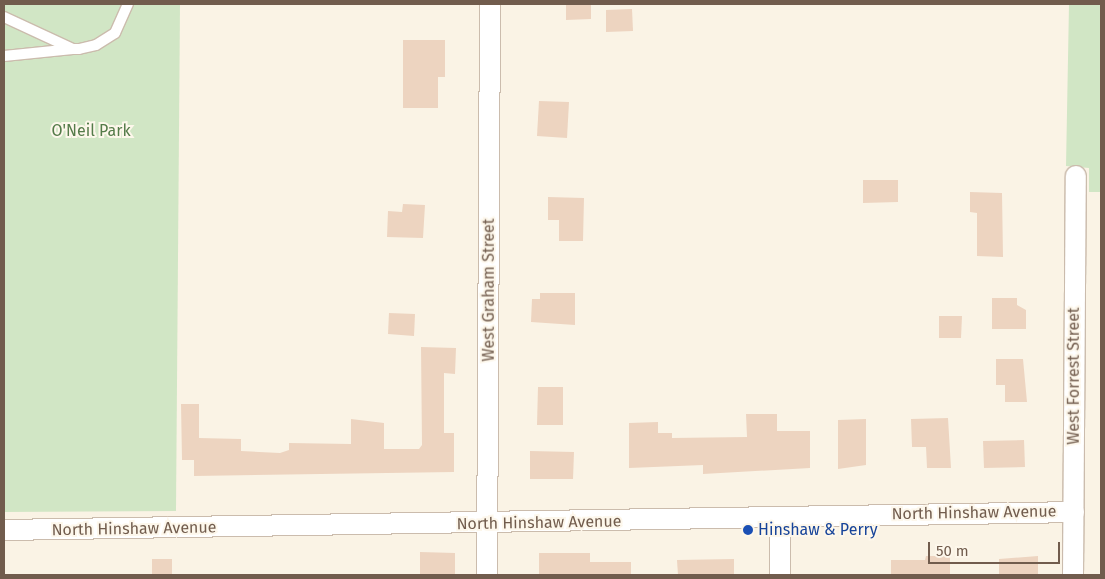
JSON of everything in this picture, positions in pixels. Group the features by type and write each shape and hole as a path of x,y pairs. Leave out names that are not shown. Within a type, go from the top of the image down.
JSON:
{"street":[{"name":"West Graham Street","path":"487,575 490,4"},
{"name":"West Forrest Street","path":"1073,575 1076,176"},
{"name":"North Hinshaw Avenue","path":"4,530 488,524 1074,512"},
{"path":"780,518 780,575"}],"lane":[{"path":"4,56 96,45 114,33 128,4"},
{"path":"4,16 73,49"}],"green space":[{"name":"O'Neil Park","path":"4,4 180,4 176,511 4,512"},
{"path":"1069,4 1101,4 1101,192 1089,192 1089,168 1066,166"}],"building":[{"path":"566,4 591,4 591,19 566,20"},
{"path":"632,9 633,31 606,32 606,10"},
{"path":"403,40 445,40 445,77 438,77 438,108 403,108"},
{"path":"539,101 569,102 567,138 537,136"},
{"path":"863,180 898,180 898,202 863,203"},
{"path":"970,192 1002,193 1003,257 977,256 977,213 970,212"},
{"path":"548,197 584,198 583,241 559,241 559,220 548,220"},
{"path":"403,204 425,205 423,238 387,237 388,211 402,212"},
{"path":"540,293 575,293 575,325 531,322 532,299 540,299"},
{"path":"992,298 1017,298 1017,305 1026,310 1026,329 992,329"},
{"path":"389,313 415,314 414,336 388,334"},
{"path":"939,316 962,316 961,338 939,338"},
{"path":"421,347 456,348 455,374 444,373 444,433 454,433 454,472 194,476 194,460 182,460 181,404 199,404 199,438 241,439 241,451 280,453 289,450 289,443 351,444 351,419 384,423 384,449 419,449 422,445"},
{"path":"996,359 1023,359 1027,402 1005,402 1005,385 996,385"},
{"path":"538,387 563,387 563,425 537,425"},
{"path":"746,414 777,414 777,431 810,431 810,468 703,474 703,465 629,468 629,423 658,422 658,433 672,433 672,438 747,437"},
{"path":"948,418 951,468 927,468 926,447 912,447 911,419"},
{"path":"866,419 866,465 838,469 838,420"},
{"path":"1024,440 1025,467 984,468 983,441"},
{"path":"530,451 574,452 573,479 530,479"},
{"path":"420,552 455,553 455,575 420,575"},
{"path":"539,553 590,553 590,562 631,562 631,575 539,575"},
{"path":"926,556 950,556 950,575 891,575 891,560 925,560"},
{"path":"1038,556 1038,575 999,575 999,559"},
{"path":"152,559 172,559 172,575 152,575"},
{"path":"734,559 734,575 678,575 677,560"}],"place":[{"name":"Hinshaw & Perry","path":"748,530"}]}
